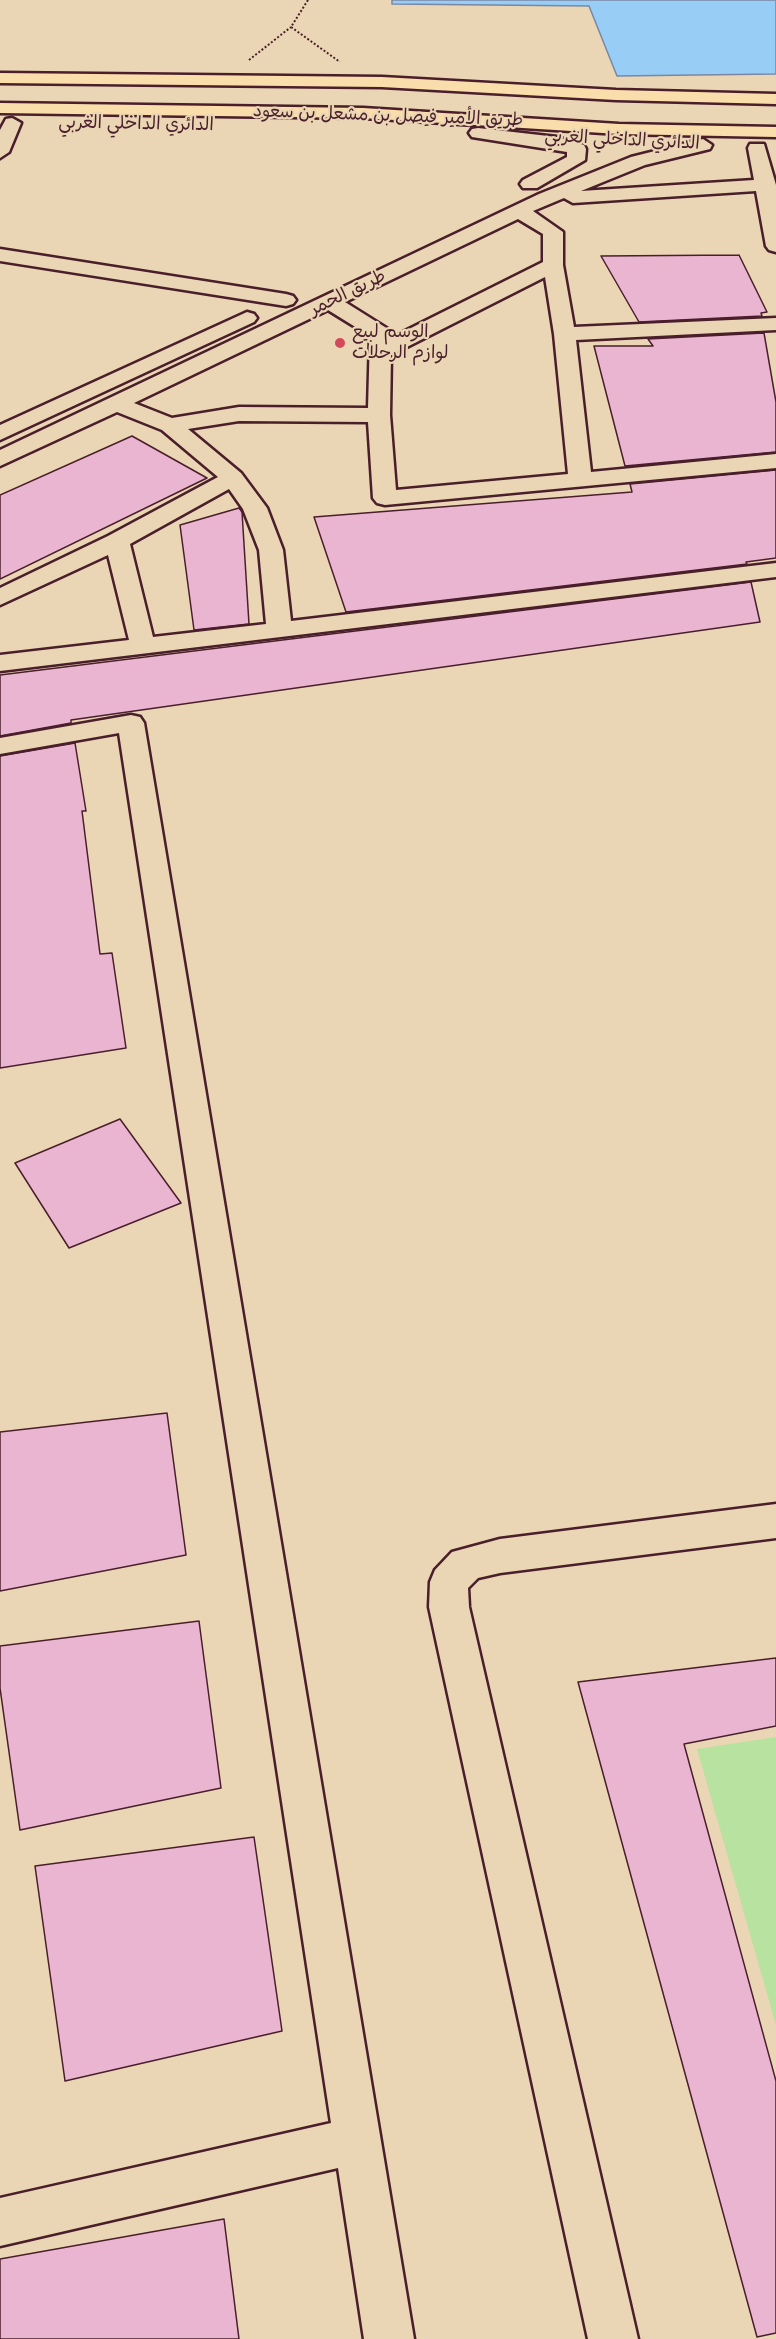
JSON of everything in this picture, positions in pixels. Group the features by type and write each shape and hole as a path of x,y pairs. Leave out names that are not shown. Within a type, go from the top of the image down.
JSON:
{"main road":[{"path":"0,78 458,84 616,95 776,99"},
{"name":"طريق الأمير فيصل بن مشعل بن سعود","path":"0,91 393,99 647,114 776,116"},
{"name":"طريق الأمير فيصل بن مشعل بن سعود","path":"0,108 363,113 619,129 776,132"},
{"path":"36,108 410,126 478,133"},
{"name":"الدائري الداخلي الغربي","path":"6,123 298,127 478,133 766,148"}],"street":[{"path":"0,152 6,123"},
{"path":"478,133 557,143 577,149 576,160"},
{"name":"طريق الحمر","path":"0,459 546,198 638,161 703,145"},
{"path":"766,148 766,186 776,246"},
{"name":"طريق الحمر","path":"370,260 576,160 599,154 615,157 618,162 609,172"},
{"path":"546,198 766,186"},
{"path":"519,211 554,232 554,266 565,334 580,480"},
{"path":"0,255 286,300"},
{"path":"379,353 554,266"},
{"name":"طريق الحمر","path":"0,433 307,290"},
{"path":"330,303 381,333 379,415 385,498 776,461"},
{"path":"565,334 776,324"},
{"path":"117,404 170,425 233,478 255,508 271,550 279,630"},
{"path":"170,425 239,414 379,415"},
{"path":"0,598 117,542 233,478"},
{"path":"117,542 143,647"},
{"path":"0,663 776,570"},
{"path":"0,746 131,723 389,2339"},
{"path":"613,2339 449,1607 448,1582 466,1563 500,1556 776,1521"},
{"path":"0,2222 357,2140"}],"path":[{"path":"212,80 255,56 291,27 308,0"},
{"path":"291,27 369,82"}],"green space":[{"path":"776,1737 776,2025 697,1749"}],"water":[{"path":"392,0 776,0 776,74 617,76 589,6 392,4"}],"building":[{"path":"739,255 767,312 761,313 762,316 639,322 601,256"},
{"path":"764,333 776,402 776,452 625,466 594,346 653,346 648,339"},
{"path":"132,436 207,478 0,579 0,495"},
{"path":"776,470 776,558 746,562 747,564 346,612 314,517 632,492 630,484"},
{"path":"239,508 242,512 249,624 194,630 180,525"},
{"path":"751,582 760,622 71,720 71,723 0,736 0,675"},
{"path":"75,743 86,811 82,811 100,954 112,953 126,1048 0,1068 0,756"},
{"path":"120,1119 181,1203 69,1248 15,1163"},
{"path":"167,1413 186,1555 0,1591 0,1432"},
{"path":"199,1621 221,1788 20,1830 0,1688 0,1646"},
{"path":"776,1658 776,1726 684,1744 776,2081 776,2333 757,2337 578,1682"},
{"path":"254,1837 282,2031 65,2081 35,1866"},
{"path":"224,2219 239,2339 0,2339 0,2259"}],"place":[{"name":"الوسم لبيع لوازم الرحلات","path":"340,343"}]}
